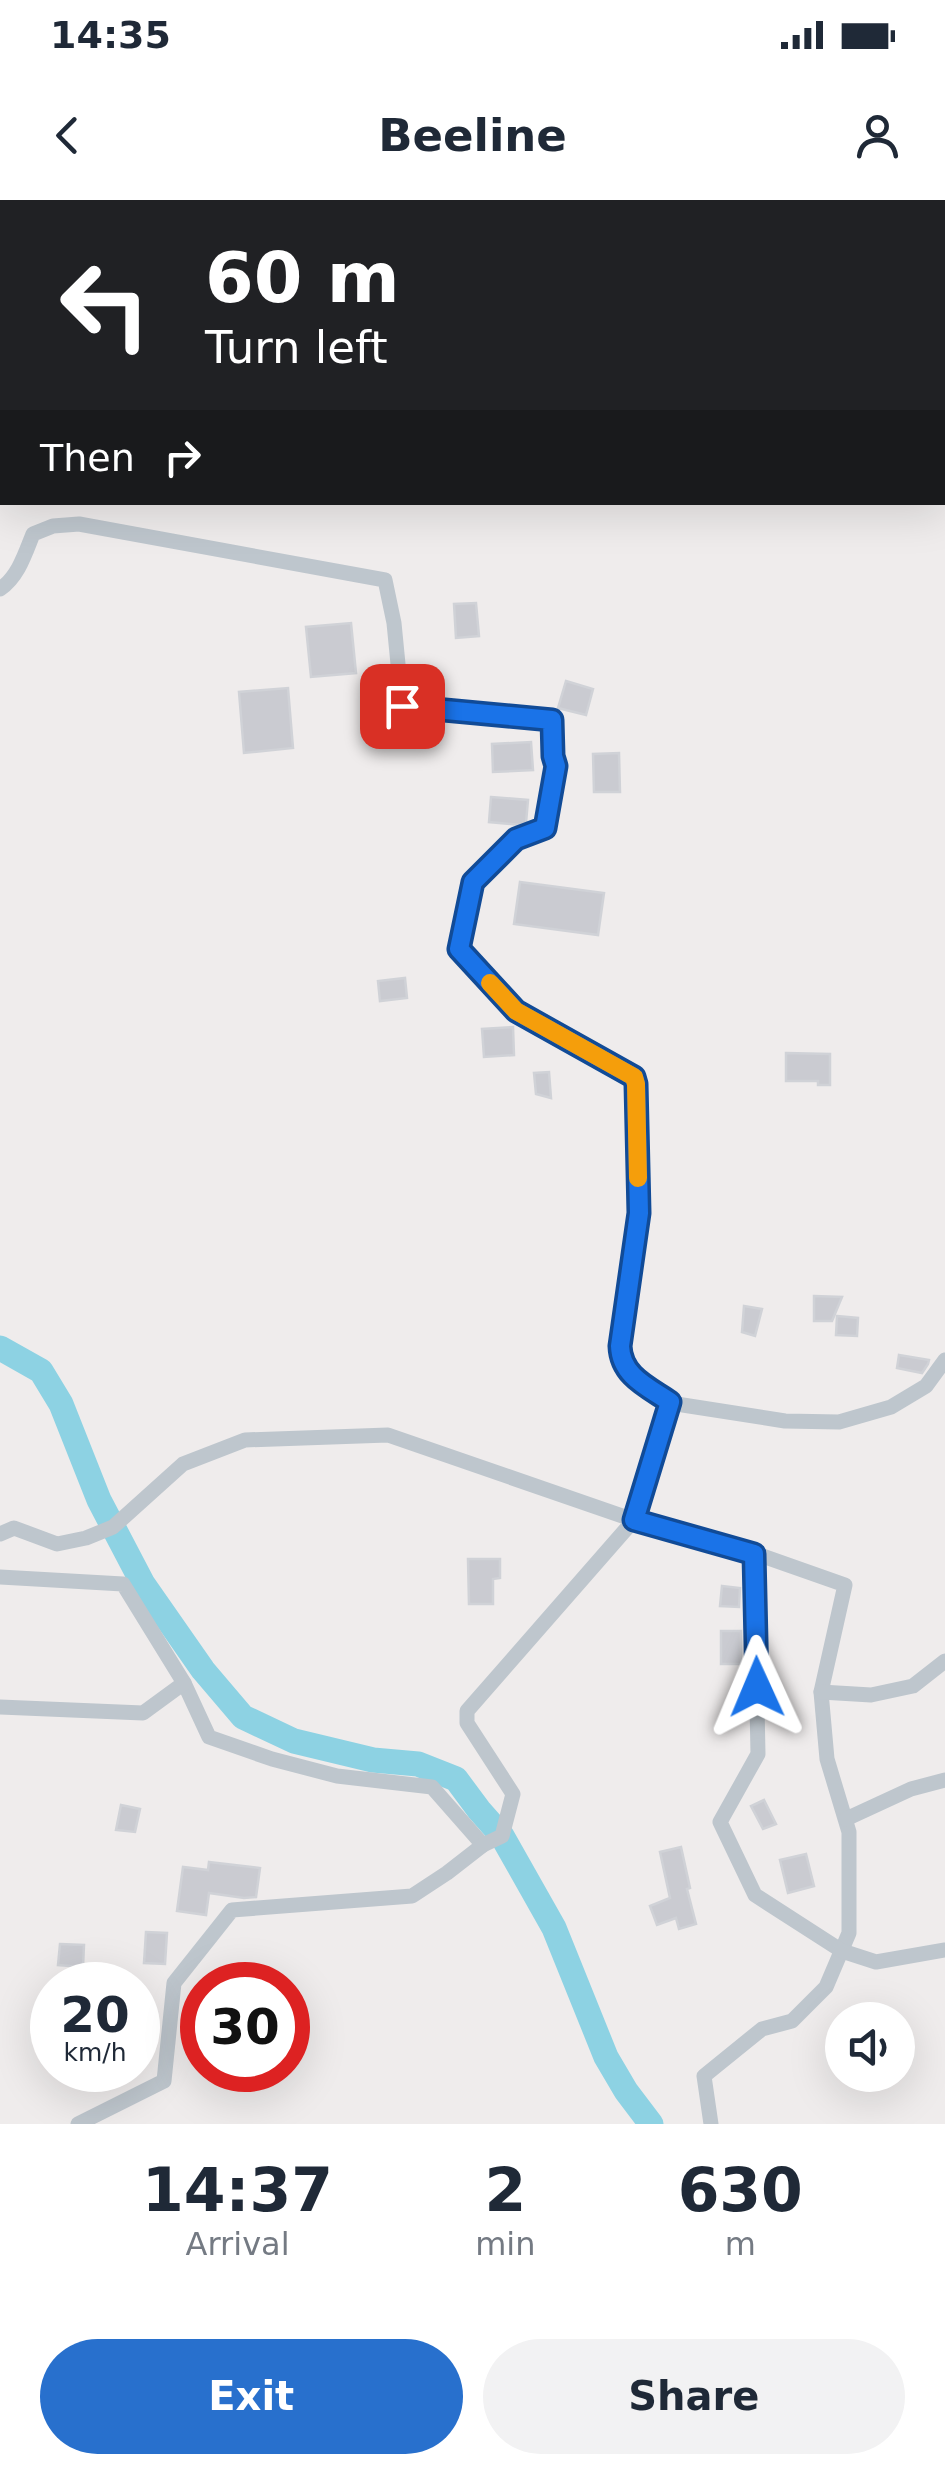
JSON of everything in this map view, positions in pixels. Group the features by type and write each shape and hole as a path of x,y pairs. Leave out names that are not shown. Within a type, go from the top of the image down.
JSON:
{"street":[{"path":"0,590 21,564 33,534 52,526 79,524 385,580 394,623 402,706 552,720 556,766 545,828 516,839 473,882 459,949 516,1011 634,1077 639,1213 620,1346 620,1358 630,1374 670,1402 785,1421 839,1422 903,1400 926,1386 945,1360"},
{"path":"78,2124 164,2081 174,1983 232,1910 412,1896 483,1845 502,1836 513,1794 467,1723 466,1711 634,1520 670,1402"},
{"path":"0,1534 14,1528 57,1544 86,1538 112,1527 183,1464 245,1440 388,1435 634,1520 845,1585 822,1692 828,1758 849,1832 849,1932 826,1987 792,2021 762,2029 704,2076 711,2124"},
{"path":"754,1554 758,1754 720,1822 755,1895 842,1951 876,1962 945,1950"},
{"path":"0,1577 123,1584 184,1683 209,1737 337,1776 432,1787 483,1845"},
{"path":"822,1692 871,1696 913,1686 945,1661"},
{"path":"0,1706 142,1712 184,1683"},
{"path":"846,1819 911,1790 945,1780"}],"building":[{"path":"476,603 479,636 456,638 454,604"},
{"path":"351,623 356,673 311,677 306,627"},
{"path":"566,681 593,689 586,715 558,708"},
{"path":"288,688 293,748 244,753 239,692"},
{"path":"531,742 533,770 493,772 492,744"},
{"path":"619,753 620,792 594,792 593,754"},
{"path":"491,797 528,800 526,823 489,822"},
{"path":"520,882 604,893 598,935 514,924"},
{"path":"405,978 407,998 380,1001 378,981"},
{"path":"513,1027 514,1055 484,1057 482,1029"},
{"path":"786,1053 830,1054 830,1085 786,1081"},
{"path":"549,1072 551,1098 536,1094 534,1073"},
{"path":"814,1296 842,1297 832,1321 814,1321"},
{"path":"744,1306 762,1309 755,1336 742,1332"},
{"path":"837,1316 858,1318 857,1336 836,1335"},
{"path":"899,1355 929,1360 922,1373 897,1368"},
{"path":"468,1559 500,1559 500,1578 493,1579 493,1604 469,1604"},
{"path":"722,1586 740,1588 739,1607 720,1606"},
{"path":"721,1631 741,1631 741,1664 721,1664"},
{"path":"764,1800 776,1824 763,1829 751,1806"},
{"path":"121,1805 140,1809 135,1832 116,1830"},
{"path":"681,1847 696,1924 679,1929 676,1918 657,1925 650,1906 670,1898 660,1852"},
{"path":"806,1854 814,1886 788,1893 780,1860"},
{"path":"209,1862 260,1868 256,1897 209,1893 206,1915 177,1911 183,1867 208,1870"},
{"path":"146,1932 167,1933 165,1964 144,1962"},
{"path":"60,1944 84,1945 83,1962 58,1962"}],"waterway":[{"path":"0,1348 41,1371 61,1404 99,1500 143,1584 203,1670 243,1717 294,1741 373,1760 418,1764 456,1779 502,1836 554,1928 606,2057 651,2124"}],"slow traffic":[{"path":"490,983 516,1011 634,1077 638,1178"}],"route":[{"path":"402,706 552,720 556,766 545,828 516,839 473,882 459,949 516,1011 634,1077 639,1213 620,1358 630,1374 670,1402 634,1520 754,1554 757,1687"}]}
